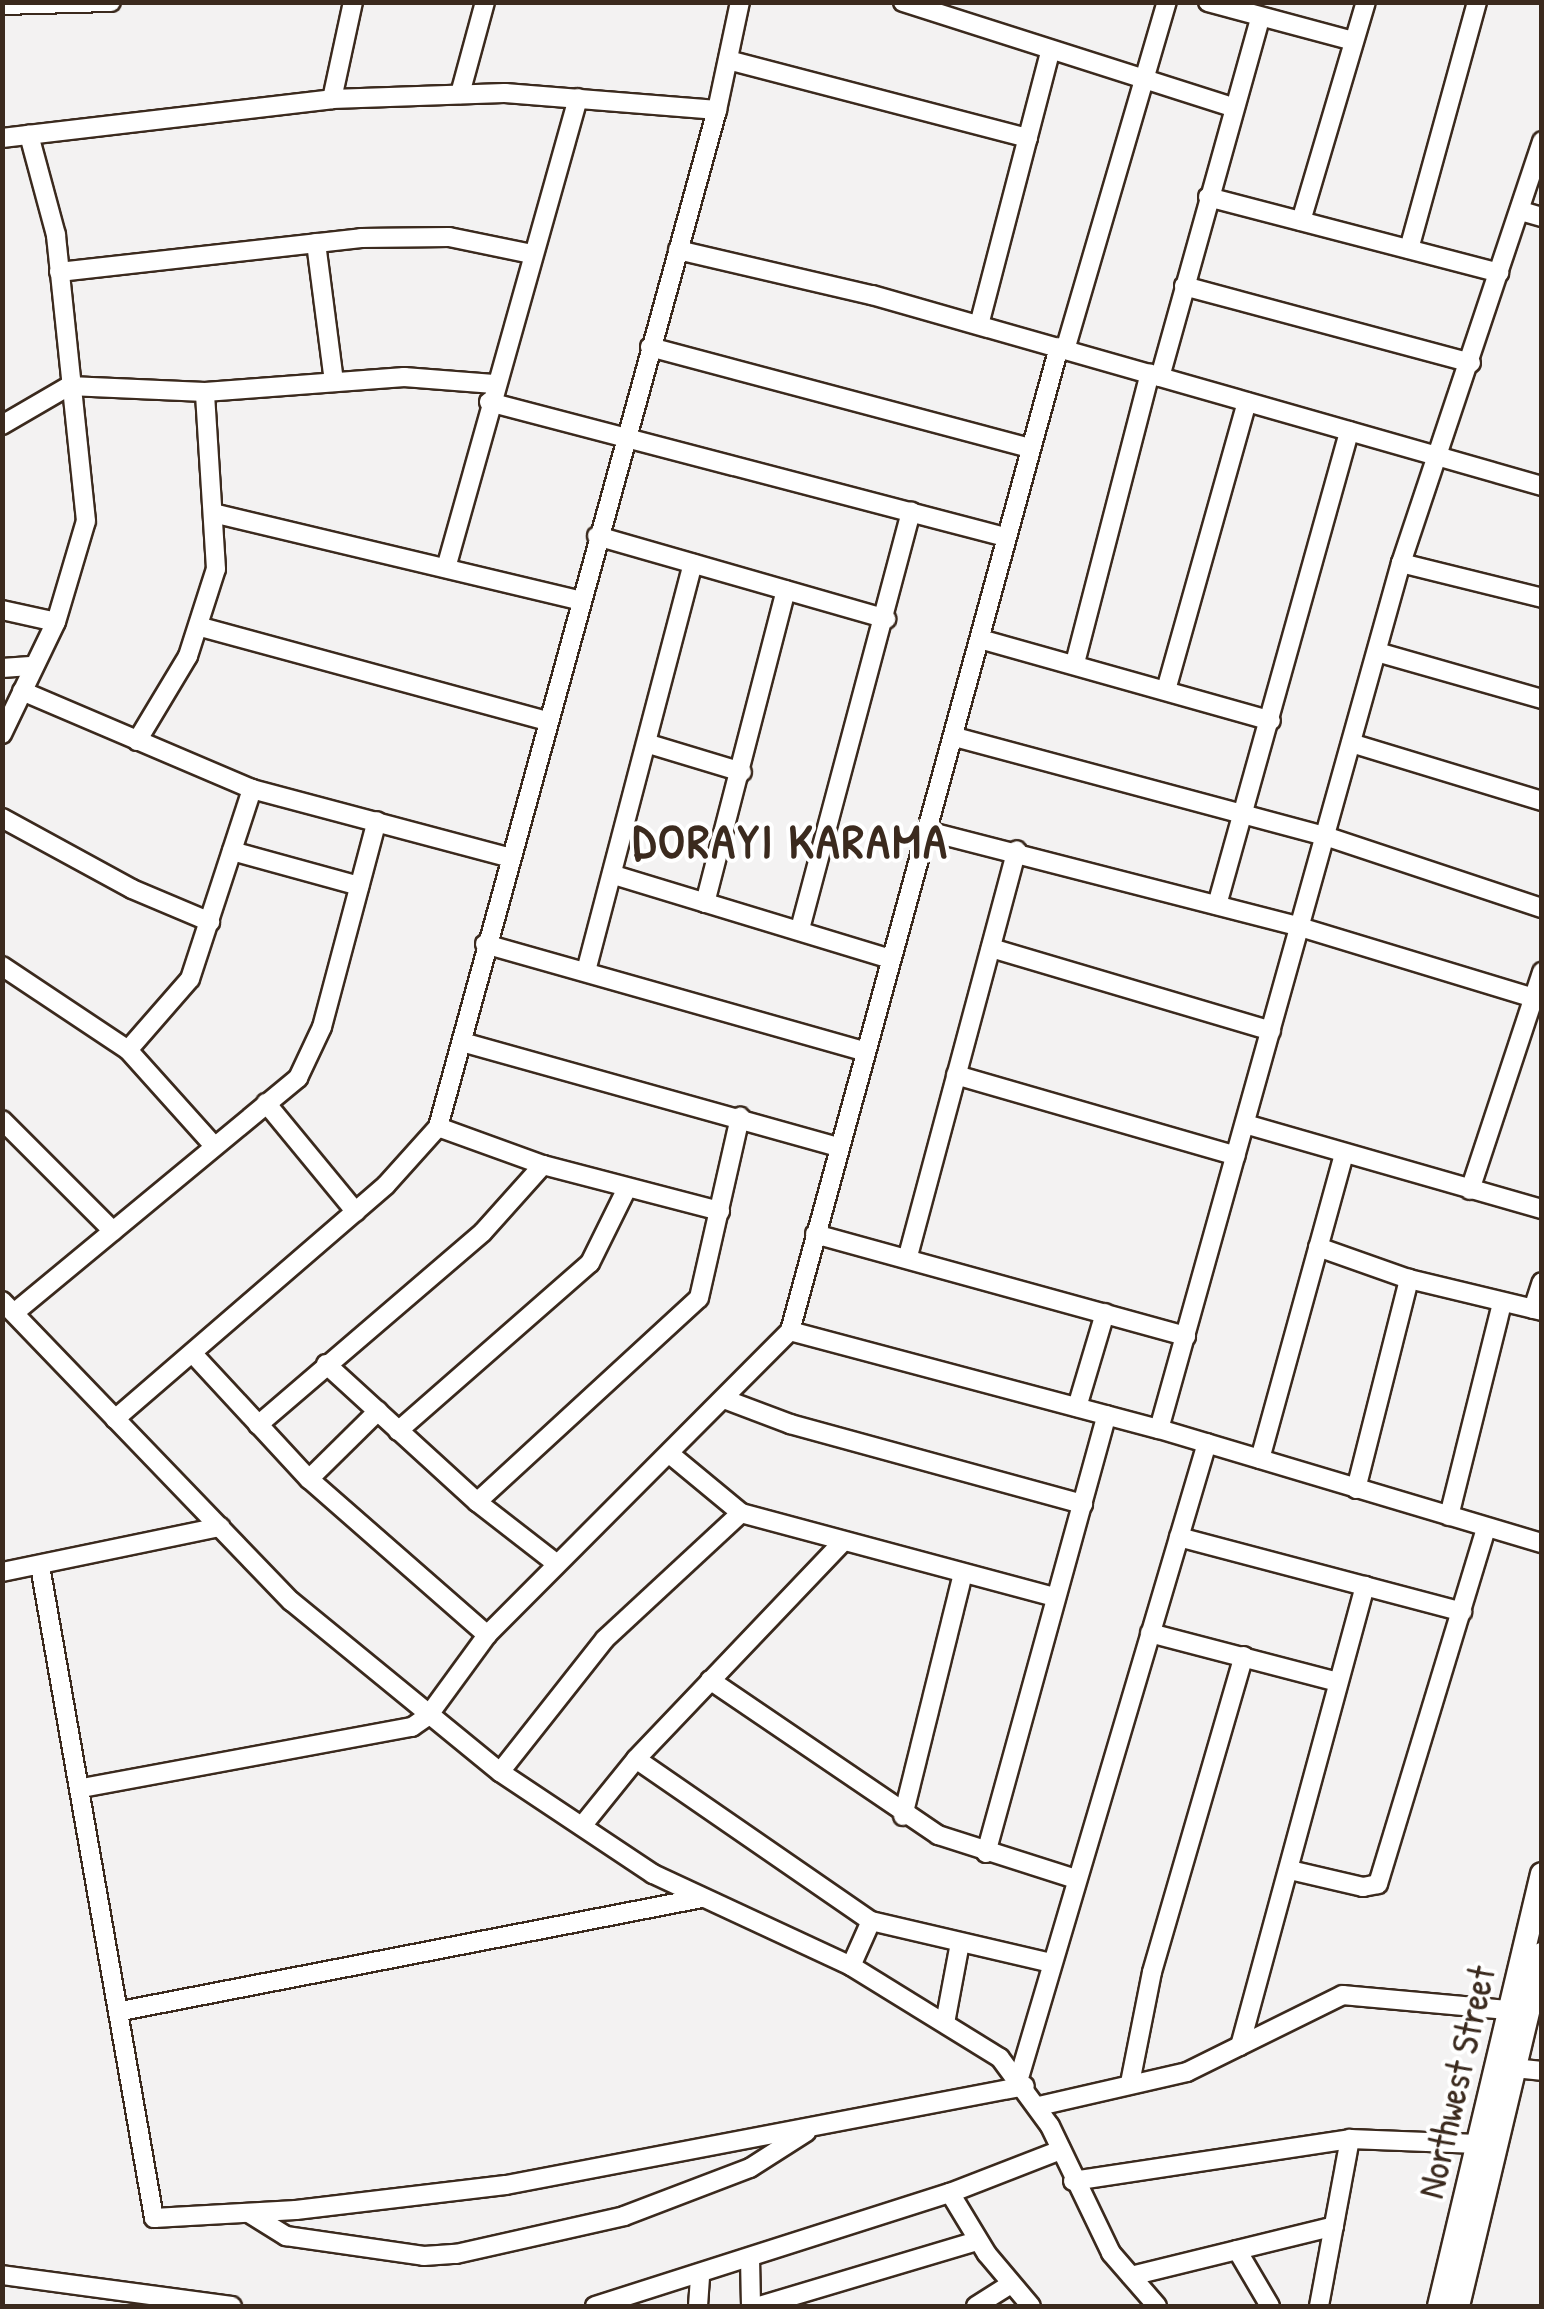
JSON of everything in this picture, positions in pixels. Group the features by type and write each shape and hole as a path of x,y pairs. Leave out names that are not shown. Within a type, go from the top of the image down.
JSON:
{"main road":[{"name":"Northwest Street","path":"1439,2306 1542,1874"},
{"name":"Northwest Street","path":"1458,2306 1542,1954"}],"street":[{"path":"2,5 110,2"},
{"path":"332,99 354,2"},
{"path":"460,94 485,2"},
{"path":"115,1420 195,1356 356,1212 438,1127 508,857 717,110 740,2"},
{"path":"902,2 956,11 1050,52 1233,107"},
{"path":"82,1788 399,1733 428,1716 487,1635 671,1455 790,1331 862,1051 930,832 1005,536 1167,2"},
{"path":"1208,2 1354,41"},
{"path":"1301,221 1366,2"},
{"path":"1409,249 1477,2"},
{"path":"1075,663 1260,18"},
{"path":"980,326 1050,52"},
{"path":"728,60 1028,138"},
{"path":"2,138 332,99 460,94 578,98 717,110"},
{"path":"446,568 492,393 578,98"},
{"path":"2,734 56,622 86,521 59,272 29,135"},
{"path":"1160,1429 1401,563 1471,363 1542,141"},
{"path":"1208,197 1500,273"},
{"path":"1521,211 1542,217"},
{"path":"59,272 316,243 448,237 532,254"},
{"path":"316,243 334,382"},
{"path":"678,250 980,326 1542,486"},
{"path":"1184,286 1471,363"},
{"path":"650,347 1030,448"},
{"path":"2,425 70,386 205,392 404,377 492,393 625,436 1005,536"},
{"path":"137,741 201,627 216,569 217,514 205,392"},
{"path":"1166,690 1247,402"},
{"path":"1217,904 1247,814 1349,431"},
{"path":"800,930 886,619 911,512"},
{"path":"217,514 579,600"},
{"path":"597,536 886,619"},
{"path":"1401,563 1542,598"},
{"path":"586,971 693,564"},
{"path":"705,903 742,772 786,590"},
{"path":"2,610 56,622"},
{"path":"201,627 546,721"},
{"path":"980,639 1272,720"},
{"path":"1377,652 1542,700"},
{"path":"2,668 34,666"},
{"path":"22,691 252,789 508,857"},
{"path":"955,737 1326,836 1542,908"},
{"path":"1352,742 1542,801"},
{"path":"648,744 742,772"},
{"path":"128,1050 182,994 210,922 252,789"},
{"path":"2,818 132,890 210,922"},
{"path":"377,821 311,1055 298,1078 113,1231 8,1307 291,1601 500,1772 702,1898 851,1966 990,2049 1022,2082 1038,2106 1073,2181 1131,2276 1157,2306"},
{"path":"930,832 1017,850 1217,904 1533,998"},
{"path":"908,1256 1017,850"},
{"path":"232,851 360,886"},
{"path":"614,875 890,959"},
{"path":"485,944 862,1051"},
{"path":"990,948 1271,1031"},
{"path":"2,966 128,1050 214,1146"},
{"path":"1470,1190 1542,972"},
{"path":"462,1042 837,1147"},
{"path":"956,1075 1236,1156"},
{"path":"266,1104 356,1212"},
{"path":"476,1502 690,1310 705,1288 740,1117"},
{"path":"2,1120 113,1231"},
{"path":"1245,1124 1542,1210"},
{"path":"438,1127 543,1166 720,1211"},
{"path":"1260,1459 1344,1155"},
{"path":"258,1425 483,1232 543,1166"},
{"path":"398,1431 590,1263 627,1188"},
{"path":"815,1234 908,1256 1186,1336"},
{"path":"1318,1246 1409,1280 1537,1310 1542,1282"},
{"path":"1356,1489 1409,1280"},
{"path":"1449,1516 1502,1304"},
{"path":"1077,1407 1105,1313"},
{"path":"790,1331 1160,1429 1542,1544"},
{"path":"195,1356 309,1479 487,1635"},
{"path":"326,1364 476,1502 556,1564"},
{"path":"724,1399 790,1424 1083,1504"},
{"path":"309,1479 378,1412"},
{"path":"986,1853 1107,1415"},
{"path":"1022,2082 1050,1962 1207,1443"},
{"path":"671,1455 741,1513 962,1577 1054,1597"},
{"path":"500,1772 605,1639 741,1513"},
{"path":"2,1572 220,1527"},
{"path":"1290,1870 1363,1887 1378,1884 1486,1528"},
{"path":"1179,1537 1462,1612"},
{"path":"582,1826 636,1759 841,1544"},
{"path":"40,1566 121,2011 154,2218 506,2186 815,2127 1022,2082"},
{"path":"904,1816 962,1577"},
{"path":"1240,2046 1365,1586"},
{"path":"1150,1632 1338,1682"},
{"path":"1130,2084 1152,1972 1244,1656"},
{"path":"710,1680 904,1816 986,1853 1076,1879"},
{"path":"636,1759 871,1921 1050,1962"},
{"path":"121,2011 702,1898"},
{"path":"851,1966 871,1921"},
{"path":"945,2023 960,1943"},
{"path":"1038,2106 1187,2072 1343,1995 1510,2010"},
{"path":"1514,2068 1542,2071"},
{"path":"247,2212 286,2236 424,2256 456,2254 624,2216 750,2168 815,2127"},
{"path":"1319,2306 1350,2139"},
{"path":"1073,2181 1350,2139 1478,2144"},
{"path":"606,2305 950,2193 1061,2150"},
{"path":"950,2193 978,2240 1032,2306"},
{"path":"1131,2276 1334,2226"},
{"path":"759,2306 978,2240"},
{"path":"1237,2250 1270,2306"},
{"path":"750,2258 750,2306"},
{"path":"698,2306 700,2274"},
{"path":"2,2275 232,2306"},
{"path":"976,2306 1011,2284"}],"district":[{"name":"DORAYI KARAMA","path":"791,841"}]}
